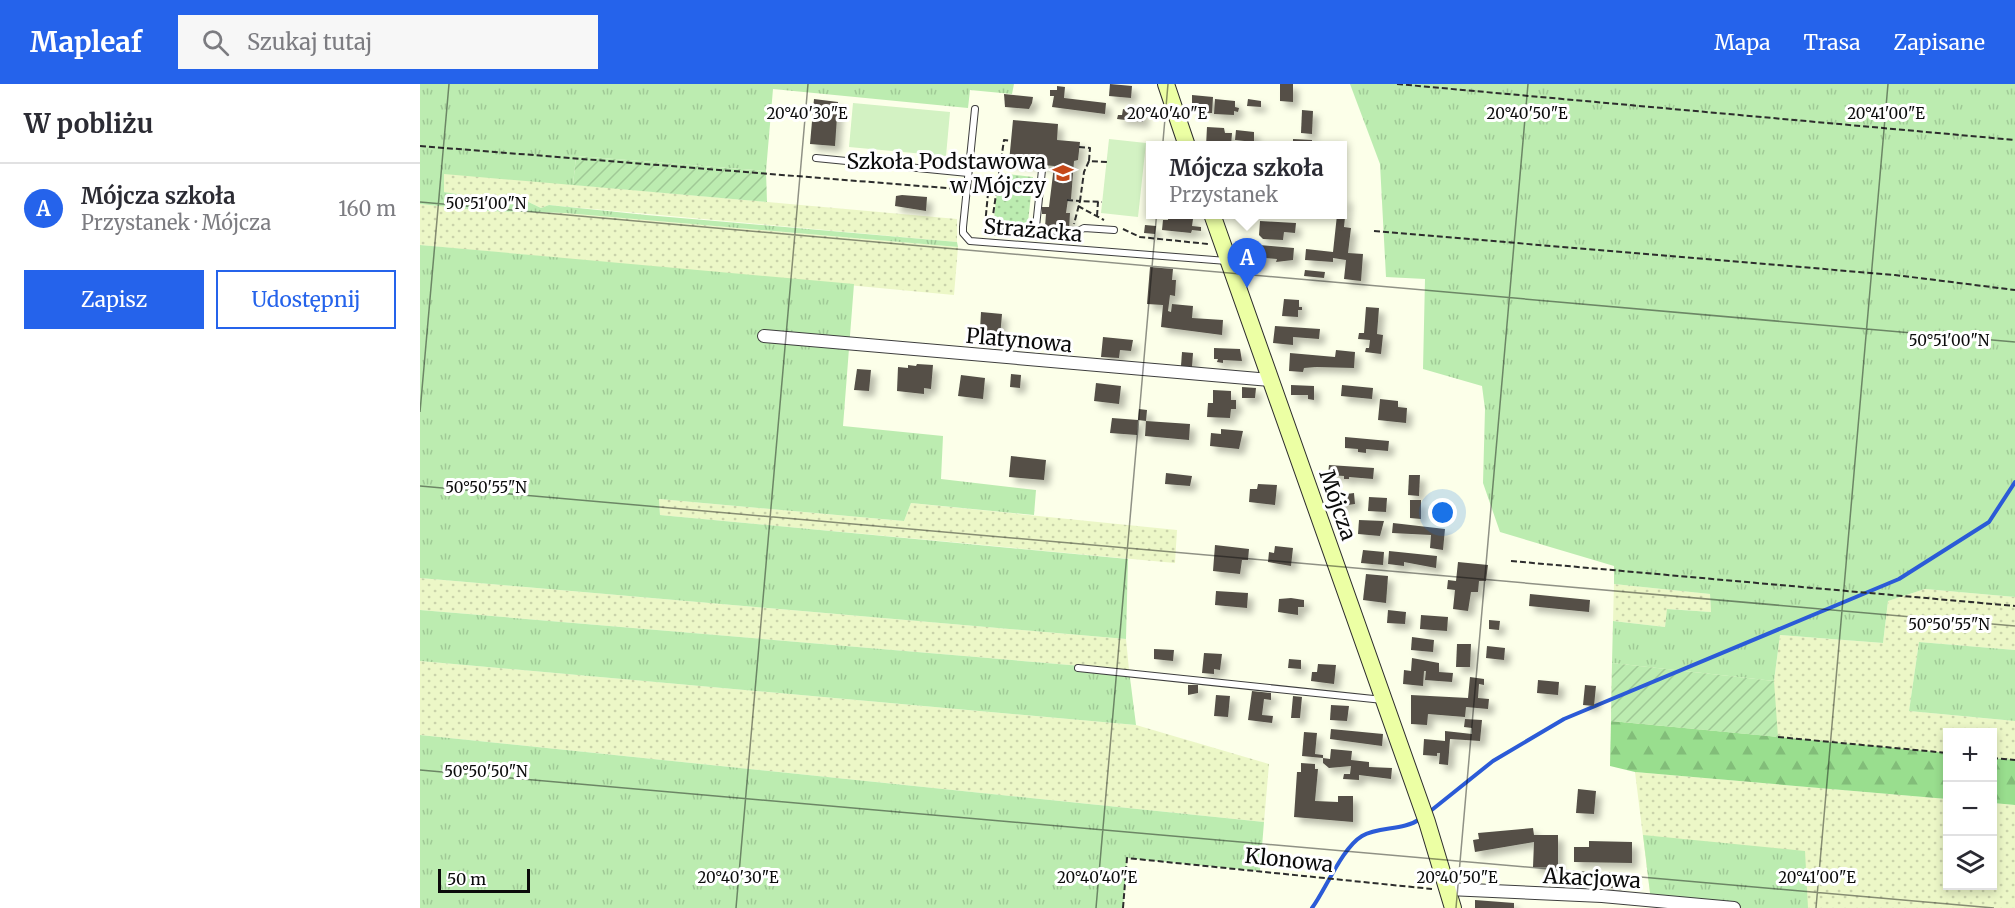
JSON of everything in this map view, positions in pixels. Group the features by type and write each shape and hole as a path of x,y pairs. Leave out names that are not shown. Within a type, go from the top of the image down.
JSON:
{"street":[{"path":"1166,84 1185,141"},
{"name":"Mójcza","path":"1214,219 1425,816 1453,908"},
{"name":"Platynowa","path":"764,336 1270,380"},
{"name":"Akacjowa","path":"1448,889 1602,896 1734,908"}],"lane":[{"name":"Strażacka","path":"975,109 963,233 975,243 1228,261"},
{"path":"816,158 968,173"},
{"path":"1035,236 1042,170"},
{"path":"990,232 1065,238 1084,228 1115,228"},
{"path":"1078,668 1383,700"}],"path":[{"path":"1397,84 2015,140"},
{"path":"990,232 1004,140 1011,141"},
{"path":"420,146 966,190"},
{"path":"1072,230 1080,201 1084,172 1089,161 1090,148 1079,147"},
{"path":"1089,161 1107,162"},
{"path":"999,163 1042,168 1042,170"},
{"path":"989,183 985,223 990,232"},
{"path":"1068,200 1100,202 1097,216"},
{"path":"1078,206 1108,222"},
{"path":"1115,228 1140,237 1158,240 1206,245 1214,242"},
{"path":"1374,231 1895,275 2015,290"},
{"path":"1511,561 2015,606"},
{"path":"1778,737 1943,753"},
{"path":"1997,758 2015,760"},
{"name":"Klonowa","path":"1123,908 1127,858 1332,881 1354,880 1448,889"}],"green space":[{"path":"420,84 1014,84 1012,94 970,90 968,108 773,89 766,171 576,156 573,185 444,174 444,192 496,200 518,197 541,208 549,205 957,242 958,247 565,213 485,211 420,204"},
{"path":"1350,84 2015,84 2015,597 1925,589 1888,601 1883,643 1780,635 1774,681 1612,663 1613,621 1665,627 1667,609 1711,612 1710,594 1614,584 1614,566 1500,532 1483,483 1485,409 1482,386 1423,369 1425,279 1386,277 1380,164"},
{"path":"853,103 950,112 946,156 849,147"},
{"path":"1109,139 1146,143 1138,217 1101,213"},
{"path":"576,156 766,171 767,202 573,185"},
{"path":"444,173 957,219 957,242 549,205 541,208 518,197 496,200 443,192"},
{"path":"999,173 1033,177 1027,231 993,228"},
{"path":"420,204 485,211 565,213 958,247 954,295 420,245"},
{"path":"420,245 854,284 843,426 943,436 941,479 1036,490 1034,515 911,503 904,521 659,499 660,515 1128,559 1126,639 420,578"},
{"path":"659,499 904,521 911,503 1177,530 1175,563 660,515"},
{"path":"420,578 1126,639 1129,670 420,610"},
{"path":"1614,584 1710,594 1711,612 1668,609 1665,627 1613,621"},
{"path":"1925,589 2015,597 2015,650 1919,642 1909,711 2015,721 2015,760 1997,758 1997,728 1943,728 1943,753 1611,721 1612,663 1774,681 1780,635 1883,643 1888,601"},
{"path":"420,610 1129,670 1136,725 420,661"},
{"path":"1919,642 2015,650 2015,721 1909,711"},
{"path":"420,661 1136,725 1269,764 1264,822 420,735"},
{"path":"1612,663 1774,681 1778,737 1611,721"},
{"path":"1611,721 1943,753 1943,799 1635,772 1610,766"},
{"path":"420,735 1264,822 1260,871 1127,858 1123,908 420,908"},
{"path":"1997,758 2015,760 2015,805 1997,803"},
{"path":"1635,772 1943,799 1943,890 1997,890 1997,803 2015,805 2015,908 1734,908 1651,901"},
{"path":"1643,835 1805,851 1808,908 1734,908 1651,901"}],"building":[{"path":"1110,84 1132,86 1131,98 1109,96"},
{"path":"1280,84 1293,84 1293,102 1280,101"},
{"path":"1057,86 1065,87 1064,98 1106,103 1105,114 1052,107 1054,96 1050,96 1050,90 1057,90"},
{"path":"1004,94 1033,97 1032,103 1029,109 1005,107"},
{"path":"1192,95 1213,97 1212,113 1207,113 1207,108 1192,107"},
{"path":"814,99 838,102 835,146 810,144"},
{"path":"1215,99 1235,101 1235,107 1239,108 1238,112 1234,111 1234,115 1214,114"},
{"path":"1248,99 1261,101 1261,107 1247,106"},
{"path":"1123,109 1144,111 1143,122 1117,119 1118,115 1122,115"},
{"path":"1302,110 1313,111 1312,134 1301,133"},
{"path":"1013,120 1058,124 1057,140 1080,142 1078,160 1074,161 1071,199 1068,199 1066,213 1070,213 1069,230 1045,227 1046,214 1042,214 1042,207 1049,207 1054,166 1009,162"},
{"path":"1207,127 1224,128 1225,133 1232,133 1231,141 1206,141"},
{"path":"1236,130 1254,132 1254,141 1235,140"},
{"path":"1293,139 1312,140 1312,141 1293,141"},
{"path":"896,196 927,197 926,211 895,206"},
{"path":"1193,219 1192,226 1201,227 1201,231 1192,230 1191,233 1162,230 1163,220"},
{"path":"1337,219 1345,219 1344,227 1351,228 1348,253 1363,254 1361,281 1344,279 1346,260 1333,258 1333,262 1305,260 1306,249 1333,252"},
{"path":"1260,221 1296,223 1295,233 1284,232 1283,240 1263,239 1259,235"},
{"path":"1145,225 1156,226 1155,234 1144,233"},
{"path":"1247,244 1294,248 1293,260 1276,262 1277,259 1265,258 1262,264 1246,262"},
{"path":"1150,267 1173,269 1172,280 1176,280 1175,296 1170,295 1168,311 1171,312 1172,304 1193,306 1192,318 1223,320 1222,335 1161,327 1163,305 1147,304"},
{"path":"1305,270 1325,272 1324,278 1304,276"},
{"path":"1284,299 1299,300 1299,307 1302,307 1302,310 1298,310 1298,317 1282,316"},
{"path":"1366,307 1379,308 1377,334 1383,335 1381,354 1365,352 1366,348 1369,348 1370,340 1358,339 1359,333 1364,333"},
{"path":"981,312 1002,314 1000,337 990,336 990,331 980,330"},
{"path":"1275,326 1320,329 1319,339 1293,337 1293,345 1273,343"},
{"path":"1103,337 1133,340 1131,351 1120,350 1119,358 1101,357"},
{"path":"1214,348 1240,349 1242,361 1217,362 1218,359 1214,359"},
{"path":"1336,350 1355,352 1354,368 1316,367 1304,368 1303,372 1289,371 1290,353 1335,357"},
{"path":"1182,352 1193,353 1192,367 1181,366"},
{"path":"917,364 933,365 931,389 924,388 924,394 897,391 898,367 908,368 908,365 916,366"},
{"path":"857,369 871,370 869,391 854,390"},
{"path":"1011,374 1021,375 1020,388 1010,387"},
{"path":"961,375 985,378 983,399 958,396"},
{"path":"1096,383 1121,386 1119,404 1094,401"},
{"path":"1291,385 1314,386 1314,400 1308,399 1308,395 1291,395"},
{"path":"1342,385 1373,388 1372,399 1341,396"},
{"path":"1242,387 1256,388 1255,398 1242,398"},
{"path":"1213,390 1231,391 1231,400 1236,400 1236,409 1231,409 1230,418 1207,417 1208,403 1213,403"},
{"path":"1380,399 1398,401 1398,407 1407,408 1406,423 1378,420"},
{"path":"1139,409 1147,410 1146,421 1138,420"},
{"path":"1112,418 1138,420 1137,435 1110,433"},
{"path":"1146,421 1190,424 1189,440 1145,436"},
{"path":"1221,429 1243,431 1239,449 1210,446 1211,433 1221,434"},
{"path":"1345,437 1389,441 1388,451 1366,449 1366,453 1358,452 1358,449 1345,448"},
{"path":"1011,456 1046,460 1044,480 1009,477"},
{"path":"1329,465 1374,468 1373,479 1349,477 1349,479 1344,479 1344,476 1328,475"},
{"path":"1166,473 1192,476 1190,486 1165,484"},
{"path":"1409,475 1420,475 1419,496 1408,495"},
{"path":"1258,484 1277,485 1275,505 1249,502 1250,489 1257,489"},
{"path":"1354,493 1355,504 1333,507 1332,496"},
{"path":"1369,497 1387,498 1386,512 1368,511"},
{"path":"1410,500 1421,500 1421,519 1410,518"},
{"path":"1359,520 1384,521 1380,536 1358,534"},
{"path":"1393,523 1445,529 1443,550 1430,548 1431,535 1392,533"},
{"path":"1215,545 1249,549 1248,560 1242,560 1240,574 1213,571"},
{"path":"1275,546 1293,548 1291,566 1268,562 1269,552 1274,553"},
{"path":"1363,550 1384,552 1383,565 1361,563"},
{"path":"1389,551 1437,556 1436,568 1404,562 1404,566 1388,564"},
{"path":"1458,562 1488,565 1486,581 1479,581 1478,592 1471,592 1468,611 1453,609 1455,590 1447,589 1448,580 1456,581"},
{"path":"1366,574 1388,576 1386,603 1363,600"},
{"path":"1216,591 1248,593 1247,608 1215,605"},
{"path":"1530,594 1590,600 1589,612 1529,606"},
{"path":"1279,599 1304,600 1304,607 1298,607 1298,615 1278,612"},
{"path":"1388,610 1406,612 1405,624 1387,623"},
{"path":"1421,615 1448,617 1447,631 1420,629"},
{"path":"1489,620 1500,621 1499,630 1489,629"},
{"path":"1412,637 1434,640 1433,652 1411,650"},
{"path":"1457,644 1471,644 1470,667 1456,667"},
{"path":"1487,646 1505,648 1504,660 1486,658"},
{"path":"1154,649 1174,650 1173,661 1154,659"},
{"path":"1204,653 1222,654 1220,670 1214,669 1214,674 1202,673"},
{"path":"1412,658 1439,663 1439,672 1453,673 1452,682 1425,680 1426,671 1424,671 1423,686 1403,684 1404,670 1411,671"},
{"path":"1289,659 1301,660 1301,669 1288,668"},
{"path":"1318,664 1336,665 1334,684 1311,681 1312,672 1317,672"},
{"path":"1470,677 1484,679 1484,685 1479,684 1478,698 1489,699 1488,709 1466,707 1465,717 1428,714 1427,725 1411,724 1411,695 1468,698"},
{"path":"1538,680 1559,682 1558,695 1537,693"},
{"path":"1188,685 1198,685 1198,693 1188,695"},
{"path":"1585,685 1596,686 1594,706 1583,705"},
{"path":"1252,691 1271,693 1271,700 1264,699 1262,715 1273,716 1272,723 1248,720"},
{"path":"1216,695 1230,696 1228,717 1214,716"},
{"path":"1293,696 1302,697 1300,718 1291,718"},
{"path":"1331,705 1349,706 1347,721 1330,720"},
{"path":"1465,719 1482,720 1480,741 1450,739 1448,765 1439,764 1440,753 1437,753 1437,756 1423,755 1424,739 1445,741 1445,731 1472,734 1472,728 1464,727"},
{"path":"1331,729 1383,734 1382,746 1330,739"},
{"path":"1304,732 1317,733 1315,754 1323,755 1323,758 1302,756"},
{"path":"1331,749 1352,751 1351,760 1369,762 1369,767 1392,768 1391,779 1359,775 1359,780 1343,779 1344,774 1350,774 1351,766 1329,768 1323,763 1323,758 1330,759"},
{"path":"1301,763 1315,764 1315,769 1318,769 1315,801 1338,802 1338,796 1353,796 1353,822 1294,817 1297,772 1301,772"},
{"path":"1578,789 1596,791 1594,814 1576,813"},
{"path":"1533,828 1534,835 1558,835 1558,868 1533,867 1534,842 1475,852 1473,840 1479,839 1478,833"},
{"path":"1589,841 1632,842 1632,863 1574,862 1574,847 1589,847"},
{"path":"1607,872 1617,872 1616,888 1606,888"},
{"path":"1475,900 1514,903 1514,908 1475,908"}],"waterway":[{"path":"1428,813 1493,761 1564,719 1899,579 1989,522 2015,482"},
{"path":"1312,908 1341,859 1362,836 1413,823 1420,819"}],"place":[{"name":"Szkoła Podstawowa w Mójczy","path":"1063,173"},
{"name":"Mójcza szkoła","path":"1247,288"}]}
